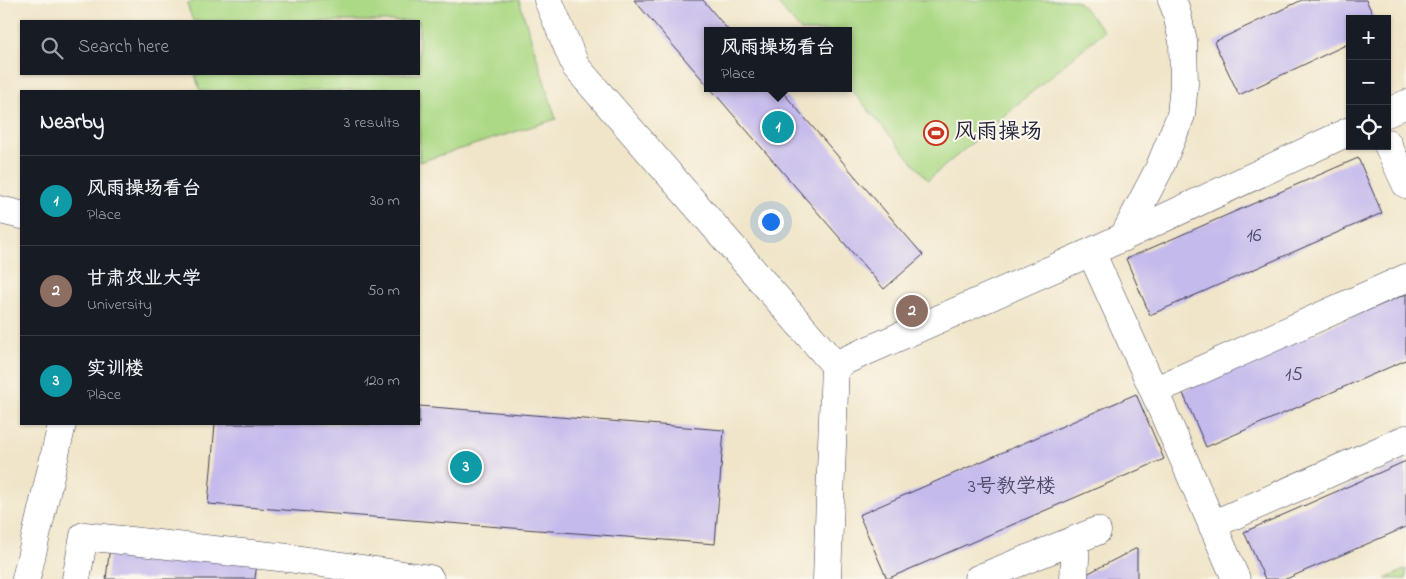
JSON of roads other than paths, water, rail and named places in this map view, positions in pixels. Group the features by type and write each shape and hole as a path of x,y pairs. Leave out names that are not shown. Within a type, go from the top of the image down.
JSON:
{"lane":[{"path":"548,0 576,67 835,365 827,579"},
{"path":"1123,238 1159,168 1181,116 1184,84 1183,41 1172,0"},
{"path":"1391,112 1406,104"},
{"path":"835,365 1123,238 1346,133"},
{"path":"1390,150 1406,184"},
{"path":"0,210 20,215"},
{"path":"1091,252 1236,579"},
{"path":"1154,391 1406,278"},
{"path":"26,579 62,425"},
{"path":"1212,525 1406,439"},
{"path":"983,578 1041,566 1087,535 1074,579"},
{"path":"76,579 84,536 287,568 430,579"}],"place":[{"name":"风雨操场看台","path":"778,127"},
{"name":"风雨操场","path":"936,133"},
{"name":"甘肃农业大学","path":"912,311"},
{"name":"实训楼","path":"466,467"}]}
